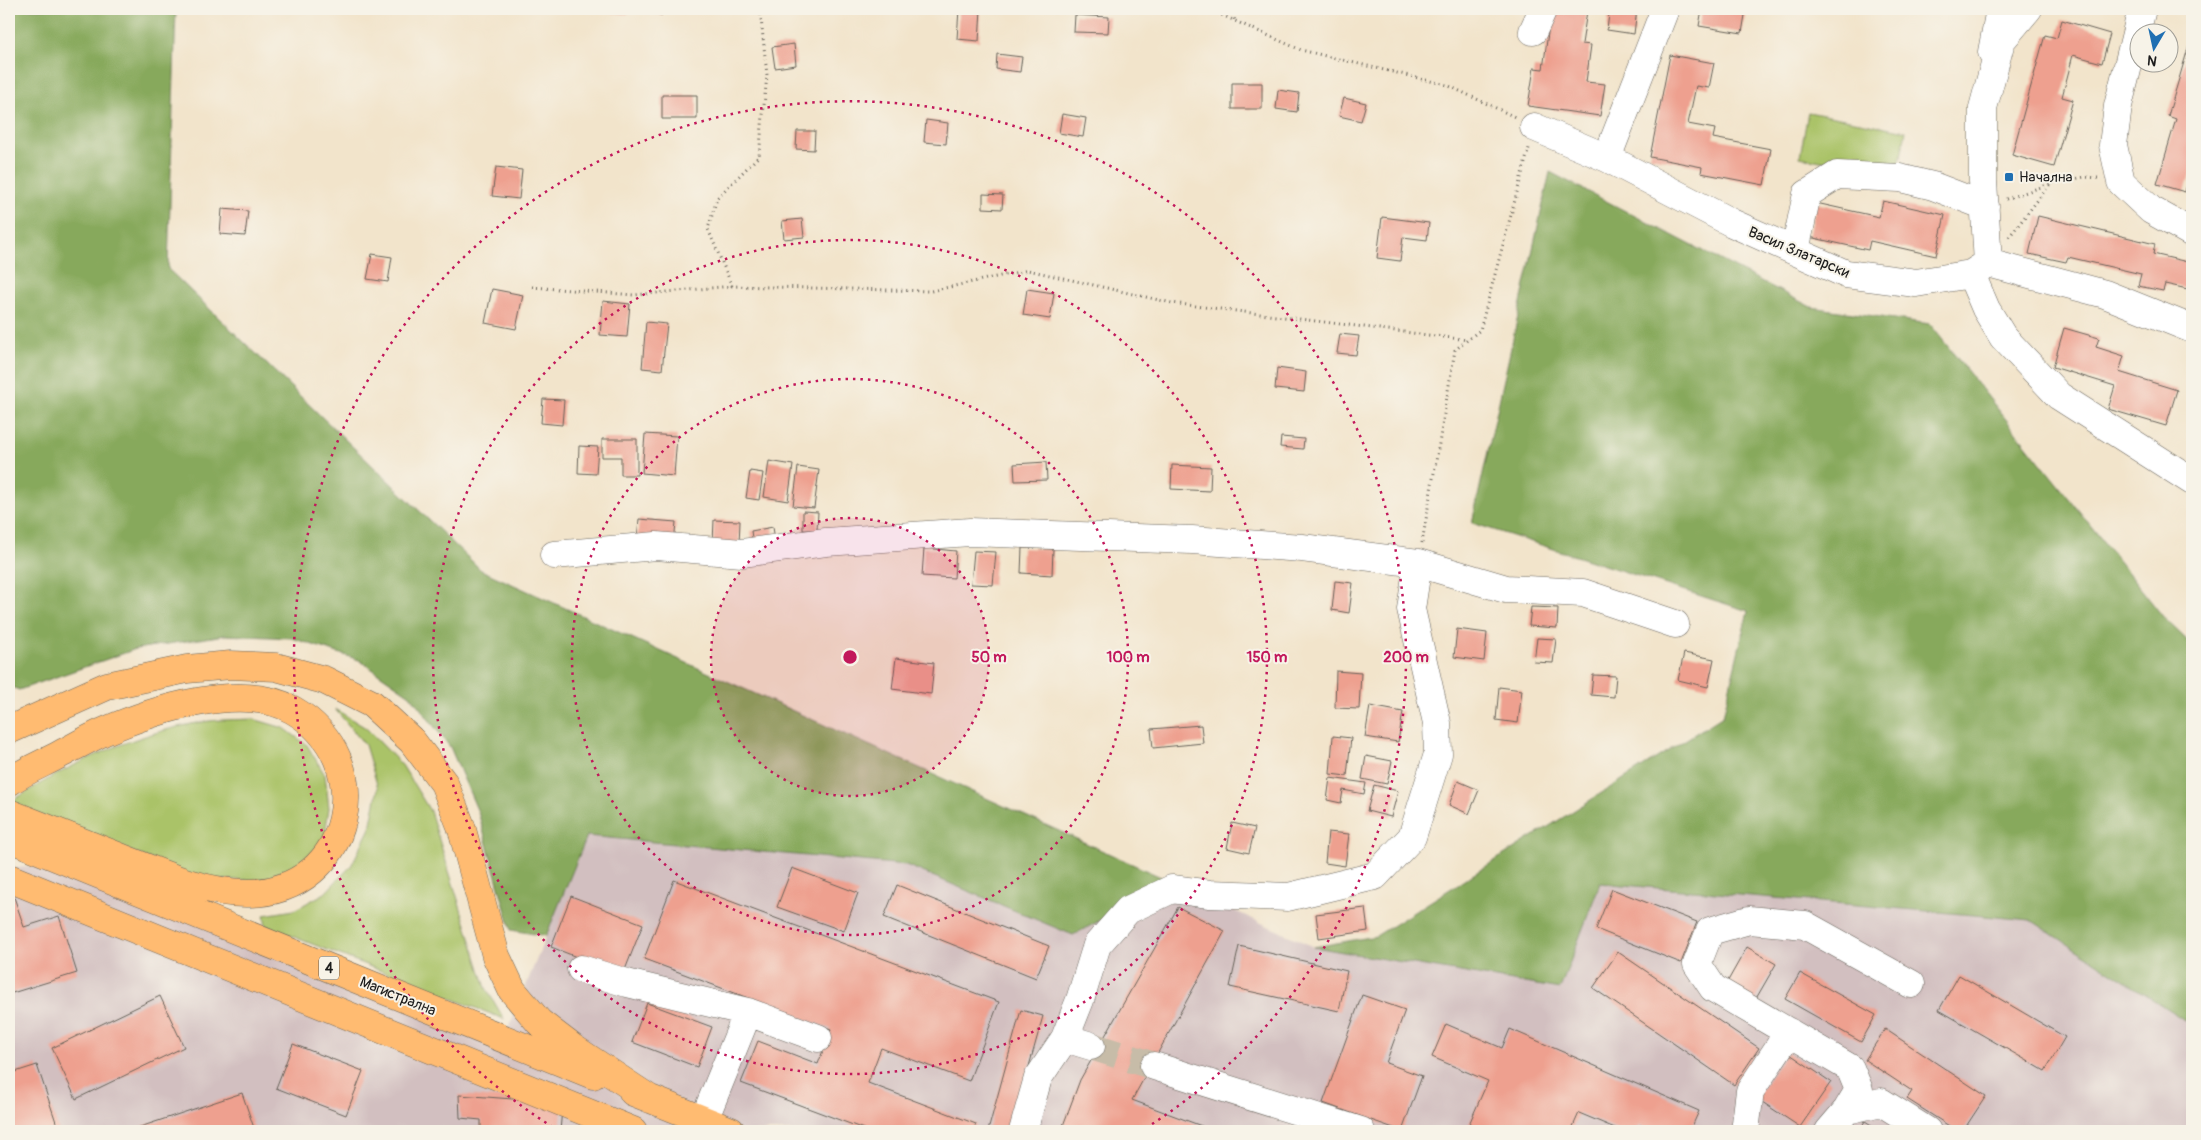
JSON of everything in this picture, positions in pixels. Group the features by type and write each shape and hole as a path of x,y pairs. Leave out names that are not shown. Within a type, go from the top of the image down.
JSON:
{"main road":[{"path":"9,730 107,686 187,669 231,665 276,666 324,680 372,704 412,740 444,783 461,826 496,956 512,990 538,1022 573,1048 650,1099"},
{"path":"9,782 103,732 146,716 187,703 245,697 275,702 309,721 334,752 346,784 343,824 323,860 309,874 293,883 274,889 250,893 223,892 175,878 13,823"},
{"path":"9,741 63,706"},
{"name":"Магистрална","path":"13,823 650,1099 731,1131"},
{"path":"9,878 626,1130"}],"street":[{"path":"1607,158 1665,9"},
{"path":"2000,9 1983,108 1985,206 1980,268 1986,309 2003,337 2059,396 2192,481"},
{"path":"1983,108 2001,41 2028,9"},
{"path":"2142,9 2118,106 2113,145 2121,182 2151,210 2192,233"},
{"name":"Васил Златарски","path":"1534,127 1607,158 1732,223 1846,274 1916,283 1980,268 2105,294 2192,329"},
{"path":"1795,251 1806,194 1837,175 1900,178 1933,186 1985,206"},
{"path":"554,555 656,546 742,553 826,542 970,532 1201,541 1302,548 1418,564 1506,589 1583,593 1675,624"},
{"path":"1023,1131 1038,1078 1065,1038 1080,1000 1097,944 1128,910 1172,890 1210,894 1288,896 1375,876 1412,837 1438,754 1437,723 1412,609 1418,564"},
{"path":"1829,1131 1847,1110 1859,1090 1850,1068 1713,988 1697,964 1710,931 1749,920 1805,925 1911,984"},
{"path":"581,968 627,983 748,1012 818,1038"},
{"path":"704,1120 748,1012"},
{"path":"1745,1131 1750,1091 1789,1032"},
{"path":"1065,1038 1091,1046"},
{"path":"1154,1066 1361,1131"},
{"path":"1847,1110 1881,1102 1927,1131"}],"path":[{"path":"732,286 708,229 717,198 759,156 767,75 760,9"},
{"path":"1208,9 1301,50 1446,85 1534,127 1480,330 1455,350 1418,564"},
{"path":"1231,9 1236,21"},
{"path":"1985,206 2051,183 2085,176 2121,182"},
{"path":"1980,268 2051,183"},
{"path":"532,287 634,295 732,286 931,291 1028,270 1172,303 1468,340"}],"shaded area":[{"path":"587,836 906,865 1073,935 1172,882 1314,947 1560,989 1600,883 2031,920 2192,1025 2192,1131 9,1131 9,870 60,860 504,1039"}],"green space":[{"path":"9,9 176,9 168,269 481,570 1172,882 1073,935 906,865 587,836 546,936 511,930 478,812 450,747 410,695 359,660 292,638 225,635 136,649 19,690 9,686"},
{"path":"1808,112 1906,131 1897,176 1800,157"},
{"path":"1550,172 1811,307 1930,324 2165,619 2192,645 2192,1025 2031,920 1600,883 1560,989 1314,947 1376,936 1723,716 1748,611 1472,523"},
{"path":"335,709 366,728 402,765 430,811 486,988 504,1019 266,926 264,915 294,910 325,893 351,866 370,828 378,788 365,745"},
{"path":"253,719 284,728 307,745 325,775 329,808 324,840 304,868 278,880 203,880 9,803 54,776 127,742 177,727 203,722"}],"building":[{"path":"611,9 628,9 628,14 610,13"},
{"path":"645,9 663,9 662,15 645,13"},
{"path":"959,9 981,9 979,41 957,39"},
{"path":"1560,9 1637,9 1634,34 1607,30 1609,14 1587,11 1582,44 1591,45 1586,82 1605,84 1600,116 1528,106 1534,68 1543,69 1551,11 1560,12"},
{"path":"1702,9 1746,9 1742,33 1699,26"},
{"path":"1075,15 1109,17 1108,33 1074,32"},
{"path":"2062,20 2110,34 2102,63 2073,55 2062,97 2073,100 2054,167 2012,155 2045,35 2057,38"},
{"path":"2192,35 2192,167 2185,192 2157,184 2176,119 2168,116"},
{"path":"794,44 796,65 775,68 772,47"},
{"path":"997,54 1022,57 1020,72 996,69"},
{"path":"1670,55 1714,63 1709,88 1696,86 1688,124 1715,129 1713,138 1771,149 1764,185 1701,173 1702,167 1650,157"},
{"path":"1232,83 1262,83 1262,109 1232,109"},
{"path":"1278,90 1299,93 1297,112 1276,109"},
{"path":"662,95 697,95 697,119 662,119"},
{"path":"1344,98 1366,103 1361,121 1339,116"},
{"path":"1062,114 1086,118 1083,137 1059,133"},
{"path":"926,120 948,123 946,144 924,142"},
{"path":"797,131 815,131 814,150 796,149"},
{"path":"496,167 522,170 519,199 492,196"},
{"path":"983,194 1003,195 1002,209 983,208"},
{"path":"1883,201 1945,215 1936,256 1870,241 1868,250 1809,237 1816,203 1879,217"},
{"path":"222,209 248,211 245,236 220,234"},
{"path":"2038,216 2155,244 2153,254 2192,263 2192,290 2165,284 2163,291 2138,286 2141,274 2068,257 2066,262 2029,254"},
{"path":"1382,217 1429,223 1427,240 1403,237 1400,261 1377,258"},
{"path":"802,219 804,237 784,239 782,221"},
{"path":"372,254 392,257 388,282 367,279"},
{"path":"492,289 523,295 516,329 485,323"},
{"path":"1027,289 1054,293 1050,319 1023,315"},
{"path":"603,301 630,304 627,337 600,335"},
{"path":"646,322 667,324 662,370 642,368"},
{"path":"2064,328 2099,338 2096,347 2124,356 2119,372 2177,390 2166,426 2108,409 2115,386 2053,367"},
{"path":"1340,334 1359,336 1356,355 1337,353"},
{"path":"1277,368 1306,372 1304,392 1275,389"},
{"path":"543,399 564,400 562,425 541,423"},
{"path":"645,434 677,436 674,476 642,473"},
{"path":"1281,437 1304,439 1303,449 1280,447"},
{"path":"602,439 637,439 637,475 621,475 621,457 602,457"},
{"path":"579,446 598,447 596,474 578,473"},
{"path":"769,461 793,465 788,501 764,497"},
{"path":"1046,462 1047,480 1015,481 1014,464"},
{"path":"1172,465 1211,467 1210,491 1171,489"},
{"path":"798,467 819,470 814,508 793,506"},
{"path":"750,471 763,473 759,500 746,498"},
{"path":"803,511 818,512 817,530 803,530"},
{"path":"639,519 676,522 674,543 637,539"},
{"path":"714,520 740,521 739,545 713,543"},
{"path":"773,527 775,540 753,544 751,531"},
{"path":"924,548 956,551 954,578 922,576"},
{"path":"1022,548 1053,549 1052,575 1021,573"},
{"path":"974,551 996,552 993,585 971,584"},
{"path":"1335,581 1353,583 1349,613 1332,610"},
{"path":"1531,607 1558,608 1557,628 1529,626"},
{"path":"1457,629 1487,633 1484,661 1454,657"},
{"path":"1537,638 1556,639 1553,663 1534,662"},
{"path":"1684,653 1714,659 1708,687 1678,680"},
{"path":"896,658 934,663 931,694 892,689"},
{"path":"1336,671 1361,673 1359,709 1335,708"},
{"path":"1593,675 1616,676 1614,697 1591,695"},
{"path":"1499,687 1522,690 1518,723 1496,720"},
{"path":"1370,706 1403,712 1398,742 1365,737"},
{"path":"1201,725 1203,743 1153,748 1151,729"},
{"path":"1333,736 1351,738 1347,776 1330,774"},
{"path":"1366,756 1392,761 1387,784 1362,779"},
{"path":"1330,778 1366,783 1364,794 1343,790 1341,803 1327,800"},
{"path":"1458,781 1479,790 1469,814 1449,805"},
{"path":"1374,785 1398,791 1391,817 1367,811"},
{"path":"1232,823 1255,828 1249,853 1227,848"},
{"path":"1328,832 1349,834 1345,866 1325,863"},
{"path":"792,868 858,893 844,931 777,907"},
{"path":"674,880 999,1002 969,1081 881,1048 868,1083 976,1124 973,1131 869,1131 741,1083 758,1041 818,1064 831,1029 644,959"},
{"path":"897,885 1049,946 1036,978 884,917"},
{"path":"1612,889 1697,922 1681,963 1596,929"},
{"path":"12,891 24,927 59,916 77,973 9,994 9,892"},
{"path":"571,896 643,924 623,975 551,947"},
{"path":"1178,907 1225,931 1132,1100 1215,1131 1061,1131 1080,1080"},
{"path":"1365,908 1368,931 1319,938 1316,914"},
{"path":"1239,946 1347,971 1339,1011 1230,987"},
{"path":"1747,947 1776,964 1754,1002 1725,986"},
{"path":"1618,952 1759,1048 1734,1085 1593,988"},
{"path":"1800,973 1876,1015 1861,1042 1785,999"},
{"path":"1959,975 2065,1037 2045,1071 1939,1010"},
{"path":"1362,995 1405,1010 1386,1063 1422,1076 1402,1131 1323,1103"},
{"path":"160,996 184,1047 76,1099 52,1048"},
{"path":"647,1003 712,1027 697,1067 632,1042"},
{"path":"1021,1010 1043,1016 1011,1131 988,1131"},
{"path":"1446,1024 1502,1048 1510,1029 1699,1111 1690,1131 1653,1131 1640,1125 1637,1131 1622,1131 1579,1113 1571,1131 1466,1131 1488,1081 1432,1057"},
{"path":"1885,1029 1986,1096 1963,1131 1957,1131 1907,1099 1912,1091 1865,1060"},
{"path":"293,1044 363,1071 346,1115 276,1088"},
{"path":"1787,1052 1831,1082 1800,1127 1756,1098"},
{"path":"37,1065 59,1131 9,1131 9,1074"},
{"path":"242,1093 255,1131 128,1131"},
{"path":"459,1095 540,1101 562,1109 560,1131 481,1131 481,1120 460,1118"},
{"path":"1865,1121 1881,1131 1859,1131"}],"tunnel":[{"path":"1091,1046 1154,1066"}],"place":[{"name":"Начална","path":"2009,177"}]}
